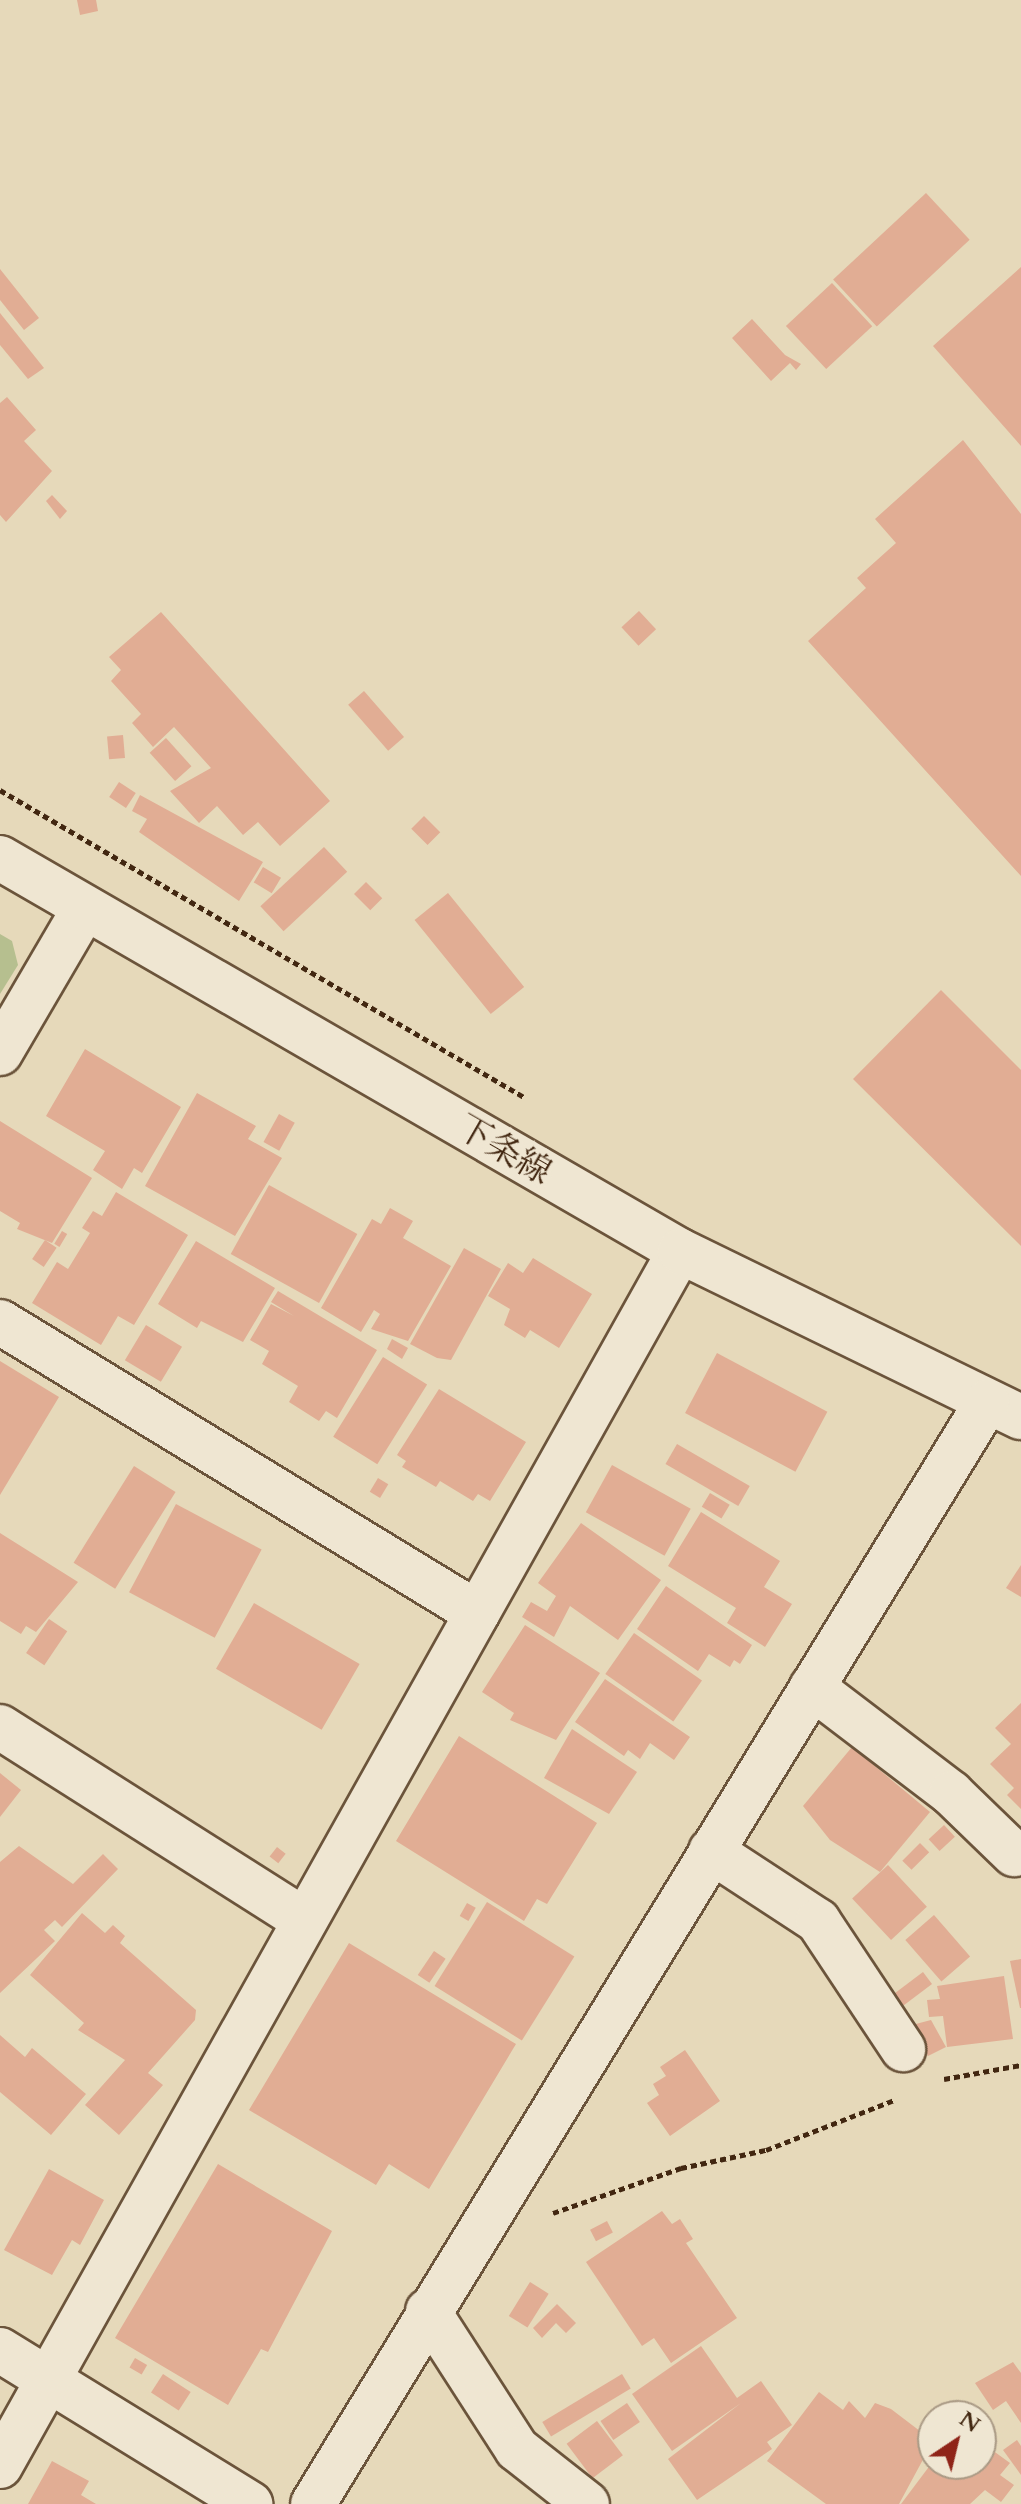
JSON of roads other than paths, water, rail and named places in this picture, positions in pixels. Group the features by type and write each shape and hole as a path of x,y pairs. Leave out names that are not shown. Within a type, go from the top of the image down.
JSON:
{"street":[{"name":"下条線","path":"0,858 680,1251 1004,1409"},
{"path":"0,1053 84,909"},
{"path":"0,2466 302,1919 680,1251"},
{"path":"0,1322 477,1613"},
{"path":"313,2504 428,2311 812,1687 1004,1409"},
{"path":"812,1687 951,1793 1014,1854"},
{"path":"0,1727 302,1919"},
{"path":"711,1851 818,1921 915,2067"},
{"path":"428,2311 517,2449 587,2504"},
{"path":"0,2350 250,2504"}]}
